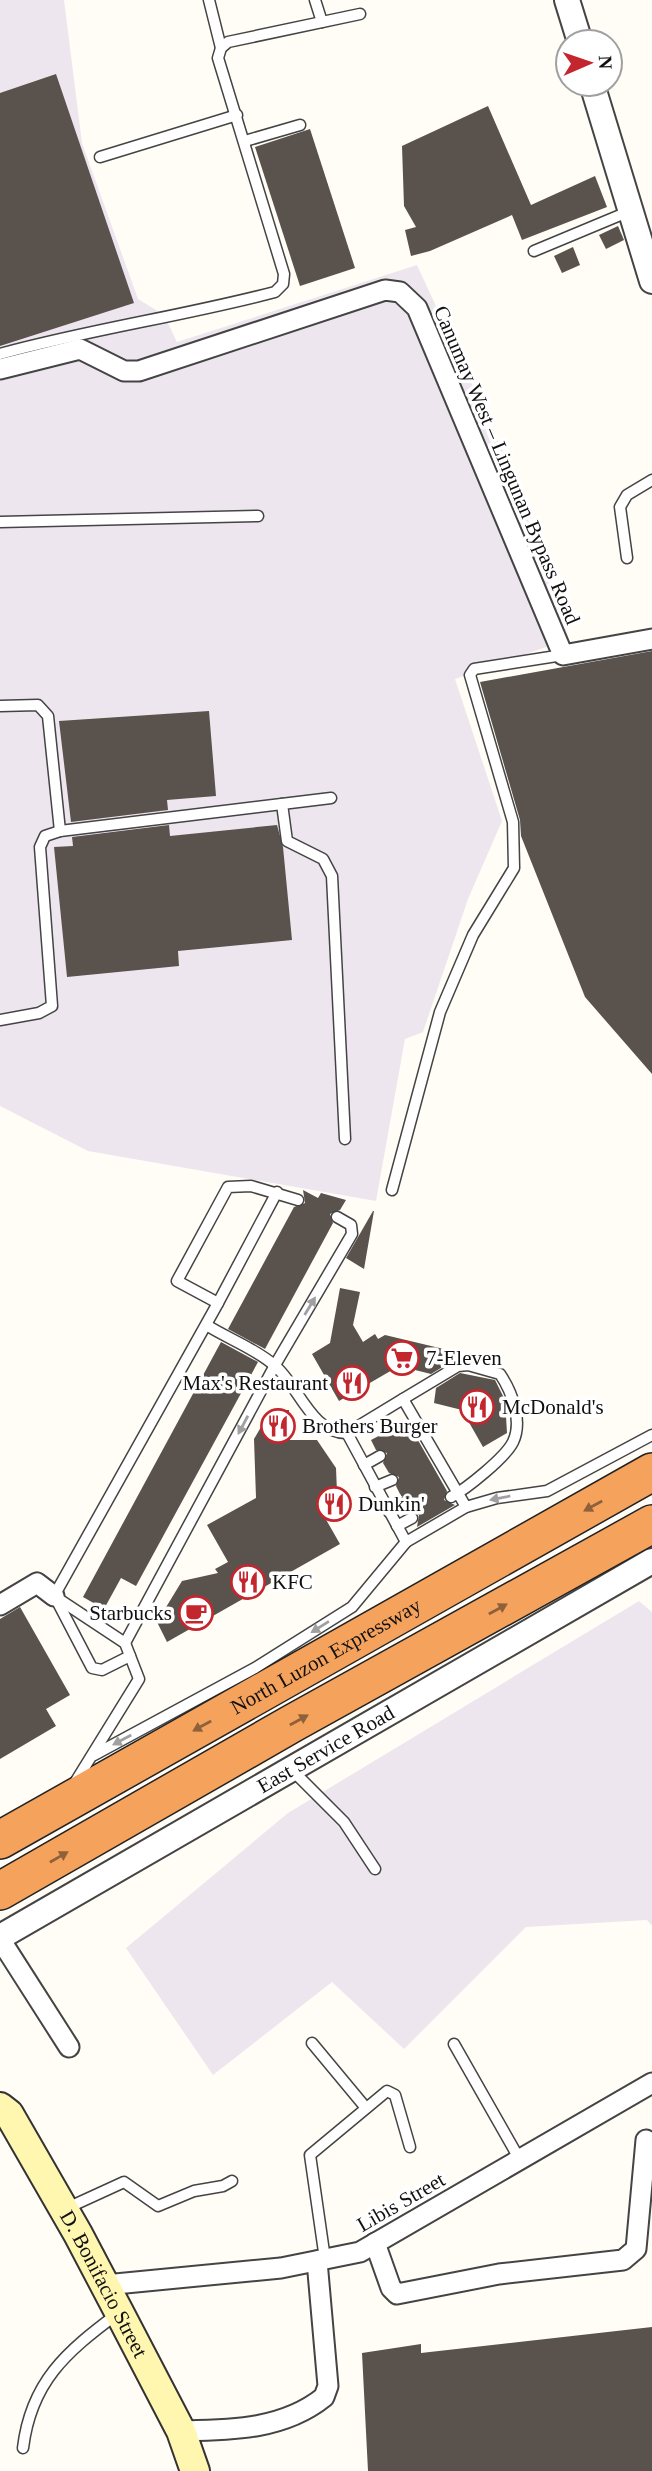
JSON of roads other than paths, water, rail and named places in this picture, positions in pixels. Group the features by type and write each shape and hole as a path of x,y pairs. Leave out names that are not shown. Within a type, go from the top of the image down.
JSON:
{"highway":[{"name":"North Luzon Expressway","path":"0,1840 652,1472"},
{"name":"North Luzon Expressway","path":"0,1891 293,1723 652,1524"}],"main road":[{"name":"D. Bonifacio Street","path":"0,2107 9,2114 120,2312 180,2431 195,2471"}],"street":[{"path":"567,0 576,28"},
{"path":"596,98 652,281"},
{"name":"Canumay West – Lingunan Bypass Road","path":"0,369 80,349 124,371 139,371 385,290 400,292 417,308 563,654 652,639"},
{"name":"East Service Road","path":"0,1938 652,1561"},
{"path":"0,1605 37,1583 54,1596"},
{"path":"0,1938 69,2047"},
{"name":"Libis Street","path":"105,2285 281,2268 360,2252 652,2083"},
{"path":"375,2243 397,2294 499,2274 623,2260 636,2249 646,2140"},
{"path":"180,2431 228,2430 275,2423 324,2397 328,2386 321,2260"}],"lane":[{"path":"0,354 77,333 147,323 275,292 283,284 284,274 218,58 221,48 209,0"},
{"path":"315,0 322,22"},
{"path":"221,48 228,42 360,14"},
{"path":"100,157 237,116"},
{"path":"245,141 300,124"},
{"path":"534,251 630,211"},
{"path":"627,558 620,507 627,495 652,480"},
{"path":"0,522 258,516"},
{"path":"392,1190 440,1012 473,935 514,868 516,856 513,822 470,675 474,669 485,666 563,654"},
{"path":"0,706 38,705 48,716 60,831"},
{"path":"0,1020 39,1013 52,1006 40,847 45,836 60,831 331,798"},
{"path":"282,804 287,841 323,859 332,876 345,1139"},
{"path":"218,1303 177,1281 229,1186 251,1186 298,1200"},
{"path":"54,1596 208,1326 277,1192"},
{"path":"125,1643 275,1365 352,1234 351,1225 337,1217"},
{"path":"208,1326 275,1365 328,1430 347,1433 458,1366 468,1365 500,1374 508,1386 516,1419 513,1442 454,1495"},
{"path":"403,1399 454,1495 466,1507"},
{"path":"347,1433 405,1542"},
{"path":"94,1755 255,1668 352,1608 405,1542 466,1507 497,1498 547,1491 652,1435"},
{"path":"364,1465 380,1456"},
{"path":"375,1487 392,1480"},
{"path":"389,1512 404,1503"},
{"path":"397,1526 412,1518"},
{"path":"54,1596 125,1643 139,1679 94,1755 57,1808"},
{"path":"54,1596 92,1668 102,1670 130,1656"},
{"path":"290,1768 344,1822 375,1869"},
{"path":"312,2043 366,2108"},
{"path":"454,2044 520,2160"},
{"path":"321,2260 310,2155 387,2091 392,2092 410,2147"},
{"path":"64,2209 124,2182 158,2206 194,2191 223,2186 232,2181"},
{"path":"23,2448 27,2421 48,2376 63,2357 120,2312"}],"place":[{"name":"7-Eleven","path":"402,1358"},
{"name":"Max's Restaurant","path":"352,1383"},
{"name":"McDonald's","path":"477,1407"},
{"name":"Brothers Burger","path":"278,1426"},
{"name":"Dunkin'","path":"334,1504"},
{"name":"KFC","path":"248,1582"},
{"name":"Starbucks","path":"196,1613"}]}
